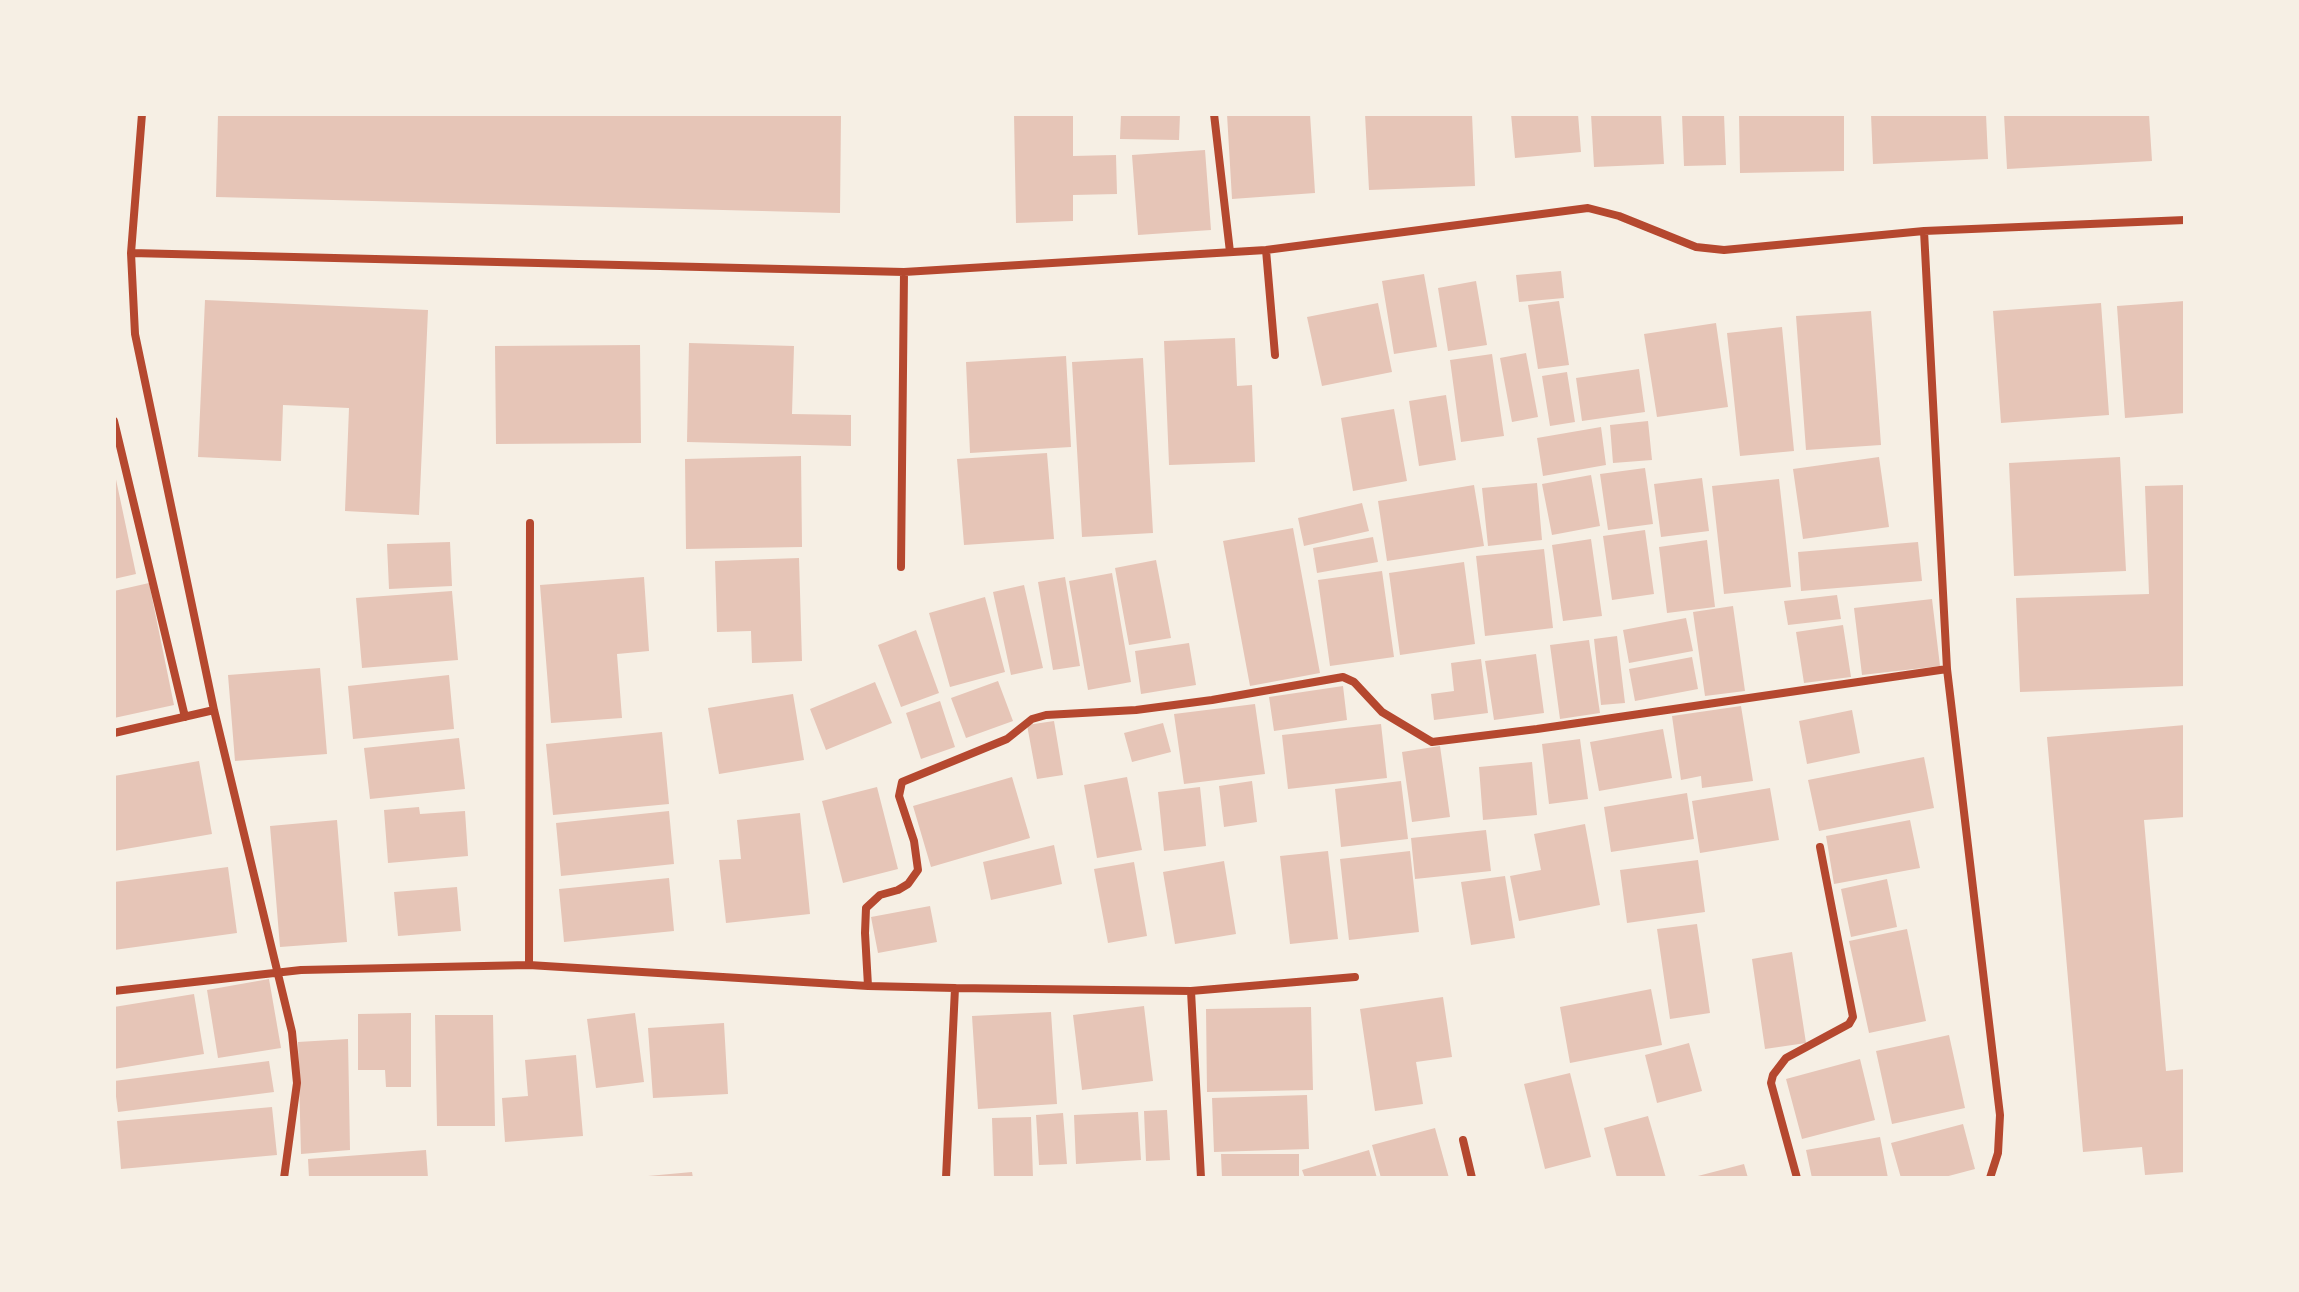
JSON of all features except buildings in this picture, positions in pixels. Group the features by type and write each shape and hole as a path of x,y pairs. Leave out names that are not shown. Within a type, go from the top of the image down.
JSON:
{"street":[{"path":"142,114 131,253 135,334 214,710 292,1032 297,1083 284,1178"},
{"path":"1214,114 1230,252"},
{"path":"131,253 904,272 1266,250 1588,208 1605,211 1696,247 1709,249 1924,231 2185,220"},
{"path":"1924,231 1947,669 2000,1115 1998,1153 1990,1178"},
{"path":"1266,250 1275,355"},
{"path":"901,567 904,272"},
{"path":"114,421 185,717"},
{"path":"529,965 530,523"},
{"path":"868,986 866,908 880,895 908,884 915,876 918,865 914,841 899,796 902,782 1007,739 1032,719 1046,715 1136,710 1212,700 1343,677 1354,682 1382,712 1432,742 1947,669"},
{"path":"114,733 214,710"},
{"path":"1797,1178 1771,1083 1773,1075 1786,1058 1845,1026 1853,1017 1820,847"},
{"path":"114,991 279,972 529,965 868,986 955,988 1191,991 1355,977"},
{"path":"946,1178 955,988"},
{"path":"1191,991 1201,1178"},
{"path":"1463,1140 1472,1178"}]}
